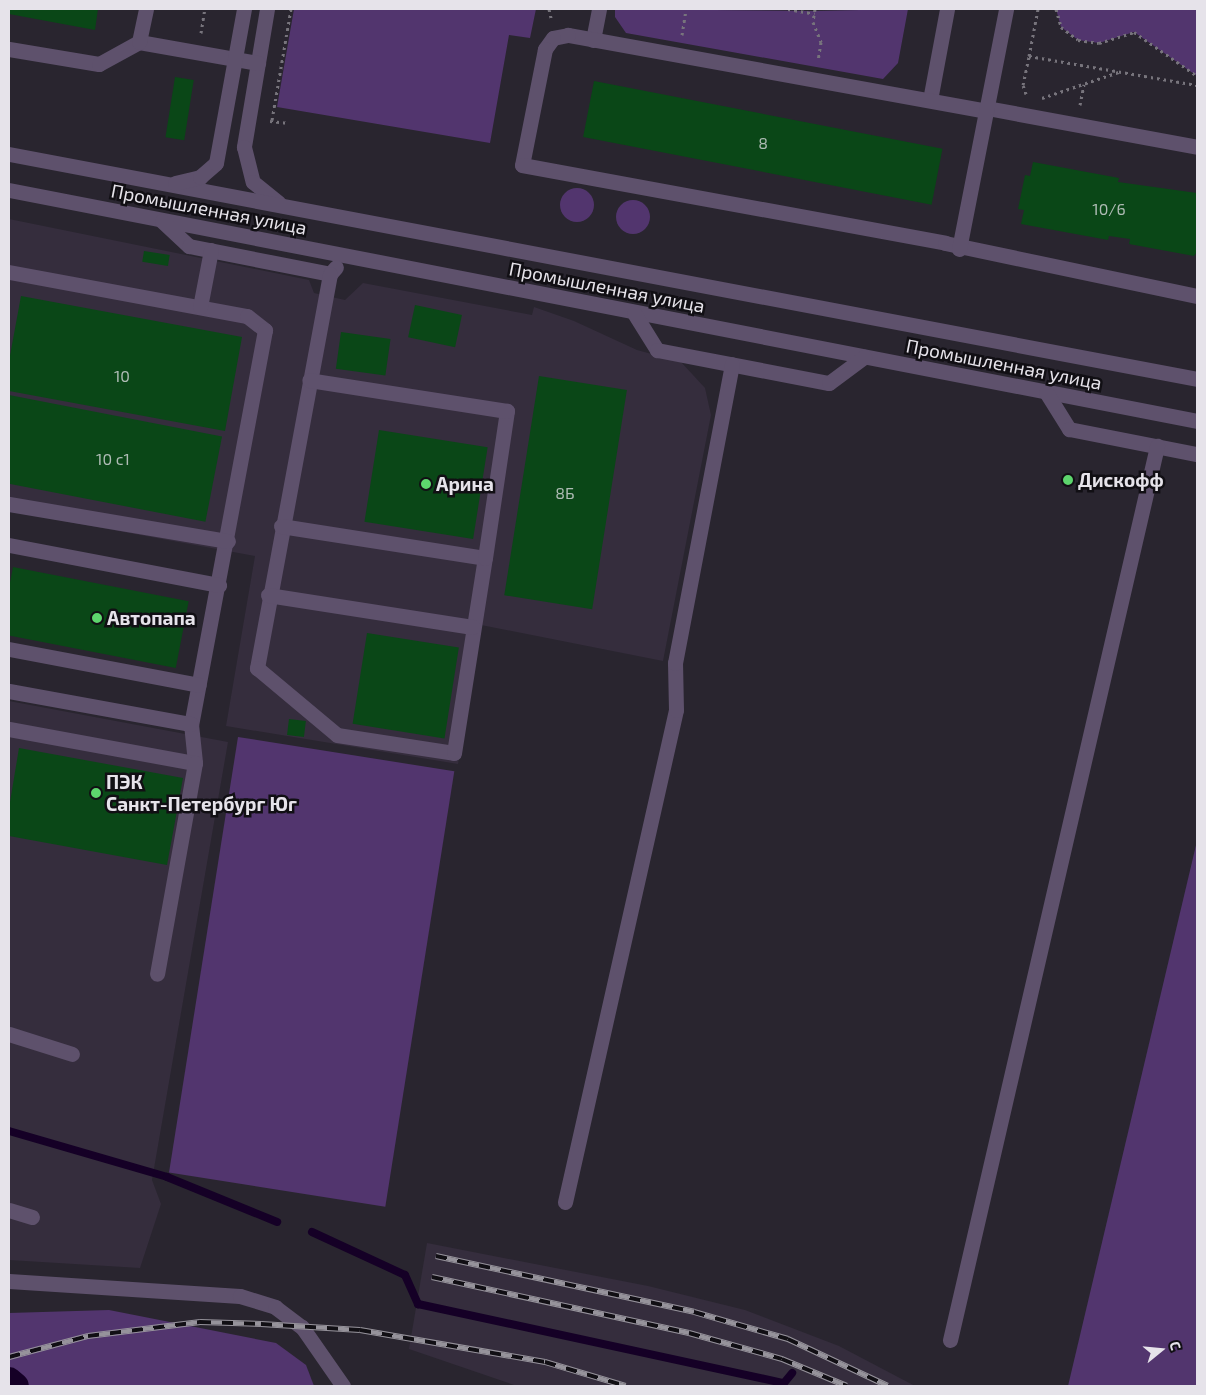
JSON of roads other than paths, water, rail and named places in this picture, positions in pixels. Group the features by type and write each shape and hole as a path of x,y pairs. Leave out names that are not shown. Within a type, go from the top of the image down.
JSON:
{"street":[{"path":"139,42 146,9"},
{"path":"164,184 193,180 216,163 244,9"},
{"path":"267,9 244,146 246,166 257,187 284,207"},
{"path":"593,40 598,9"},
{"path":"930,100 947,9"},
{"path":"959,249 1006,9"},
{"path":"1197,147 568,35 553,38 545,49 522,165 945,243 959,249 1197,296"},
{"path":"9,49 99,64 139,42 258,63"},
{"name":"Промышленная улица","path":"9,154 1197,379"},
{"name":"Промышленная улица","path":"9,190 344,257 1197,421"},
{"path":"161,220 190,246 330,274"},
{"path":"200,307 211,250"},
{"path":"309,380 507,410 454,753 337,735 257,668 268,595 309,380 330,274 344,257"},
{"path":"9,272 247,316 265,330 228,540 191,724 195,763 157,974"},
{"path":"634,312 657,350 829,383 864,357"},
{"path":"565,1202 676,710 675,663 732,364"},
{"path":"1046,392 1069,429 1197,454"},
{"path":"950,1340 1157,446"},
{"path":"9,504 228,540"},
{"path":"281,526 485,558"},
{"path":"9,545 219,585"},
{"path":"268,595 473,627"},
{"path":"9,649 199,685"},
{"path":"9,691 191,724"},
{"path":"9,729 195,763"},
{"path":"9,1034 72,1054"},
{"path":"9,1210 32,1217"},
{"path":"9,1281 240,1296 276,1307 302,1327 343,1386"}],"waterway":[{"path":"9,1131 167,1177 277,1222"},
{"path":"312,1232 405,1275 418,1304 784,1383 792,1373"},
{"path":"9,1380 16,1386"}],"railway":[{"path":"436,1256 694,1312 788,1339 888,1386"},
{"path":"432,1277 689,1333 782,1359 847,1386"},
{"path":"9,1357 88,1336 200,1322 261,1324 360,1330 545,1362 626,1386"}],"place":[{"name":"Дискофф","path":"1068,480"},
{"name":"Арина","path":"426,484"},
{"name":"Автопапа","path":"97,618"},
{"name":"ПЭК Санкт-Петербург Юг","path":"96,793"}]}
